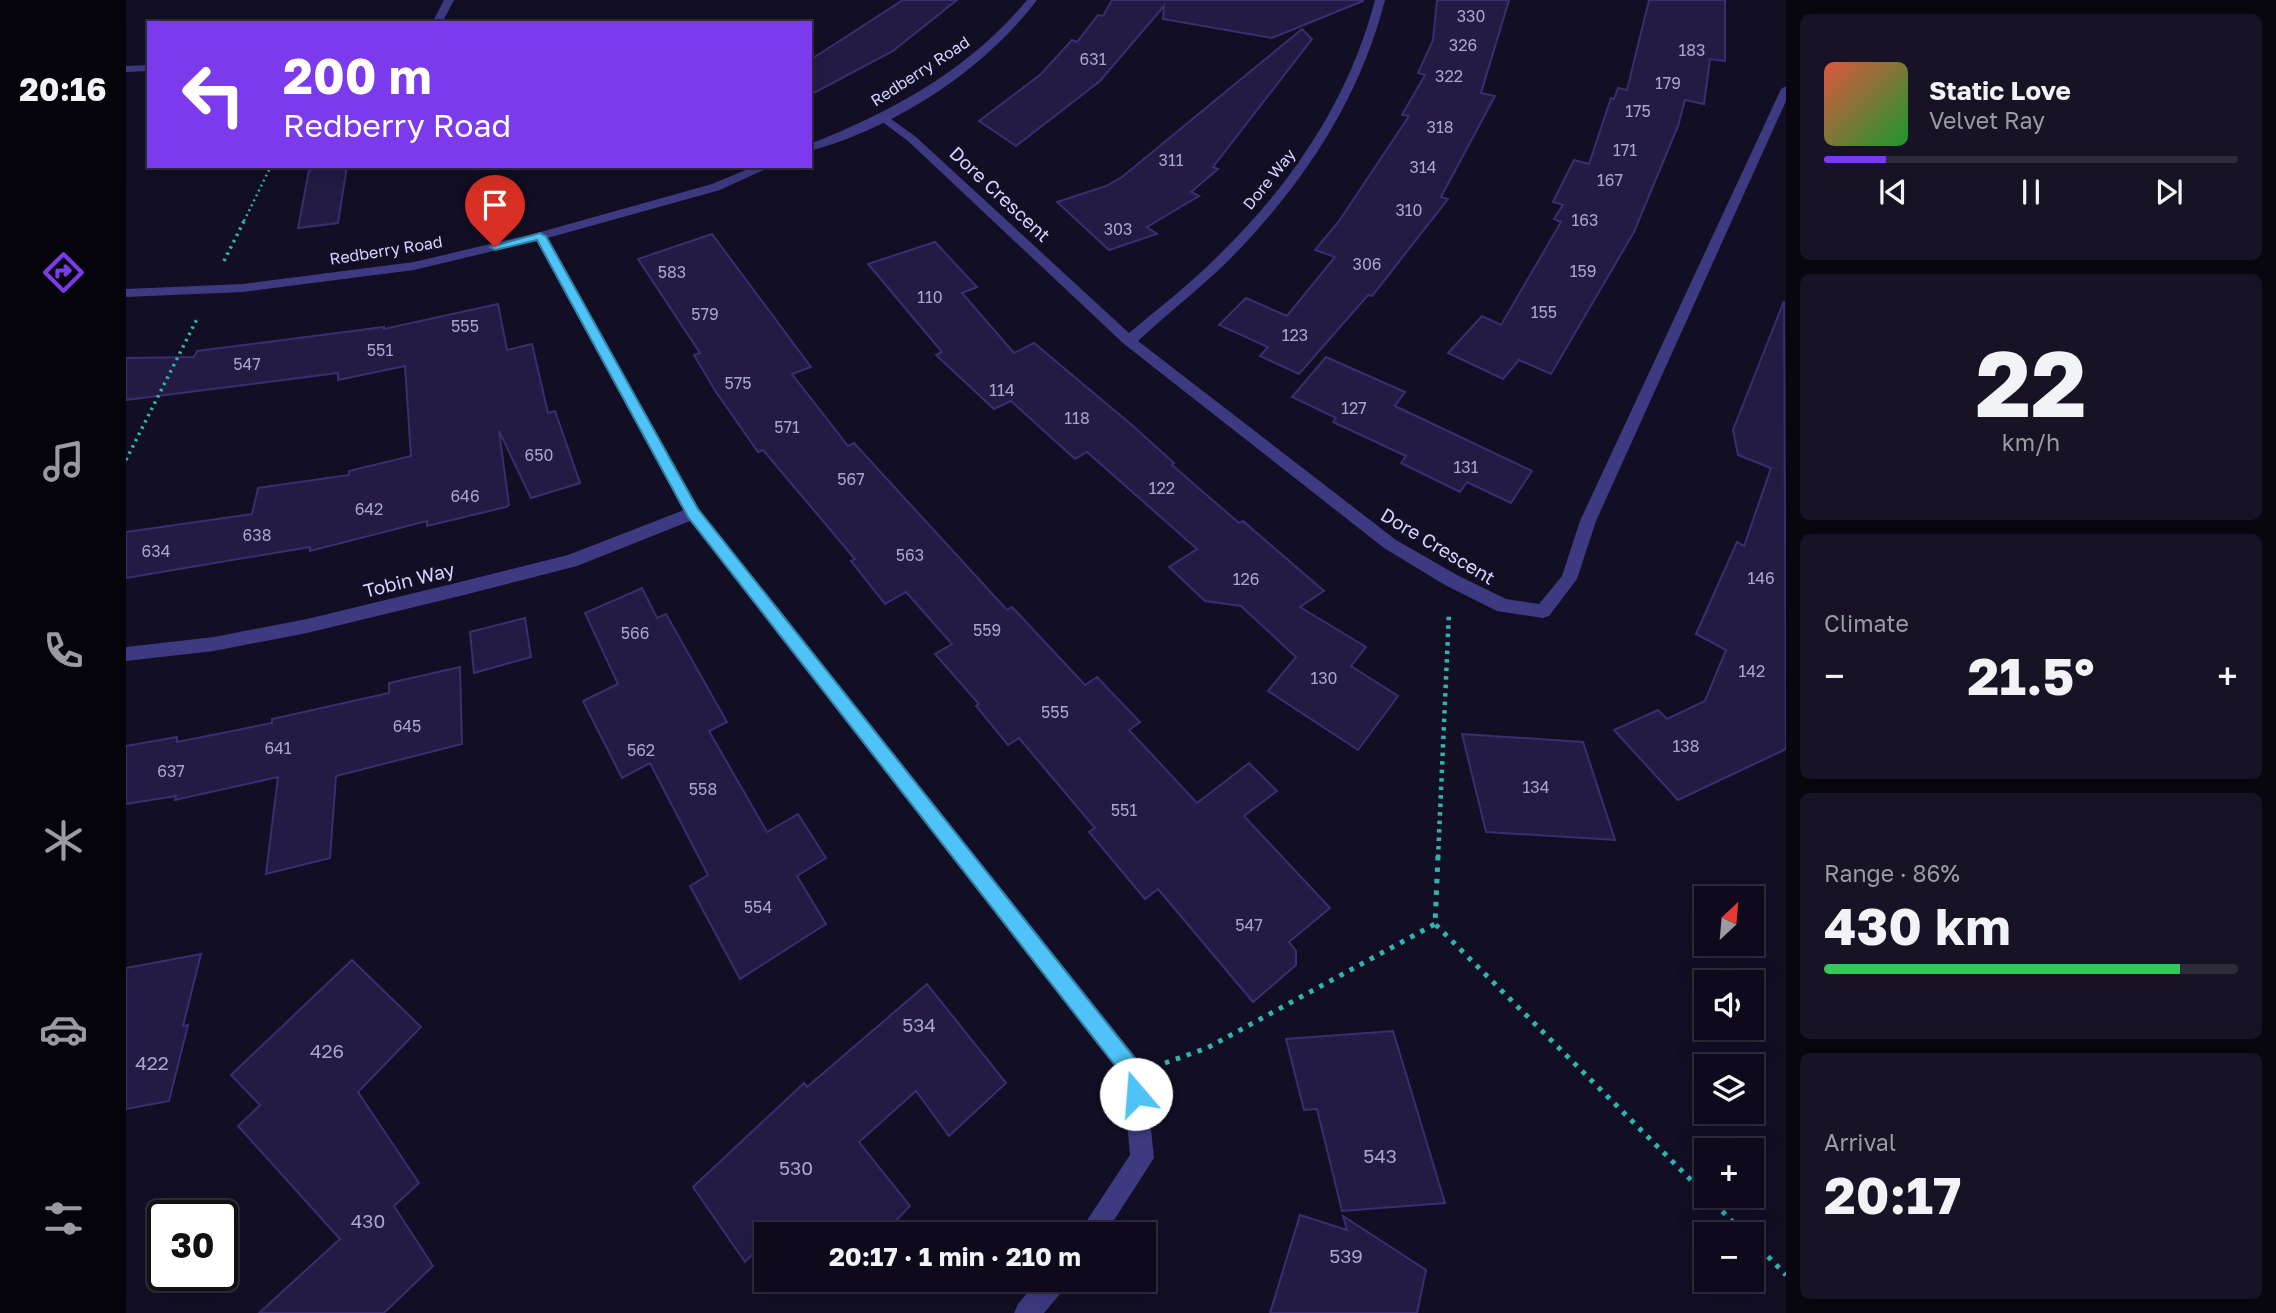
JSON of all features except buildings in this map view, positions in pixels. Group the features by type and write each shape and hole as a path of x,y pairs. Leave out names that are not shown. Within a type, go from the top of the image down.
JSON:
{"street":[{"path":"438,21 449,0"},
{"name":"Redberry Road","path":"812,147 883,118 949,77 989,47 1032,0"},
{"name":"Dore Way","path":"1129,341 1235,247 1288,184 1329,128 1356,76 1374,29 1380,0"},
{"path":"126,69 147,68"},
{"name":"Dore Crescent","path":"883,118 912,139 1129,341 1390,544 1451,580 1503,606 1543,611 1569,579 1588,521 1786,89"},
{"name":"Redberry Road","path":"126,293 243,288 414,267 540,236 716,187 761,168"},
{"path":"540,236 693,513 1134,1073 1142,1158 1098,1222"},
{"name":"Tobin Way","path":"126,654 214,644 307,626 477,585 571,561 693,513"},
{"path":"1027,1313 1045,1292"}],"path":[{"path":"1451,580 1435,924 1694,1183"},
{"path":"1134,1073 1207,1048 1435,924"},
{"path":"1719,1208 1733,1222"},
{"path":"1764,1252 1786,1275"}],"route":[{"path":"495,247 540,236 693,513 1134,1073 1136,1094"}]}
